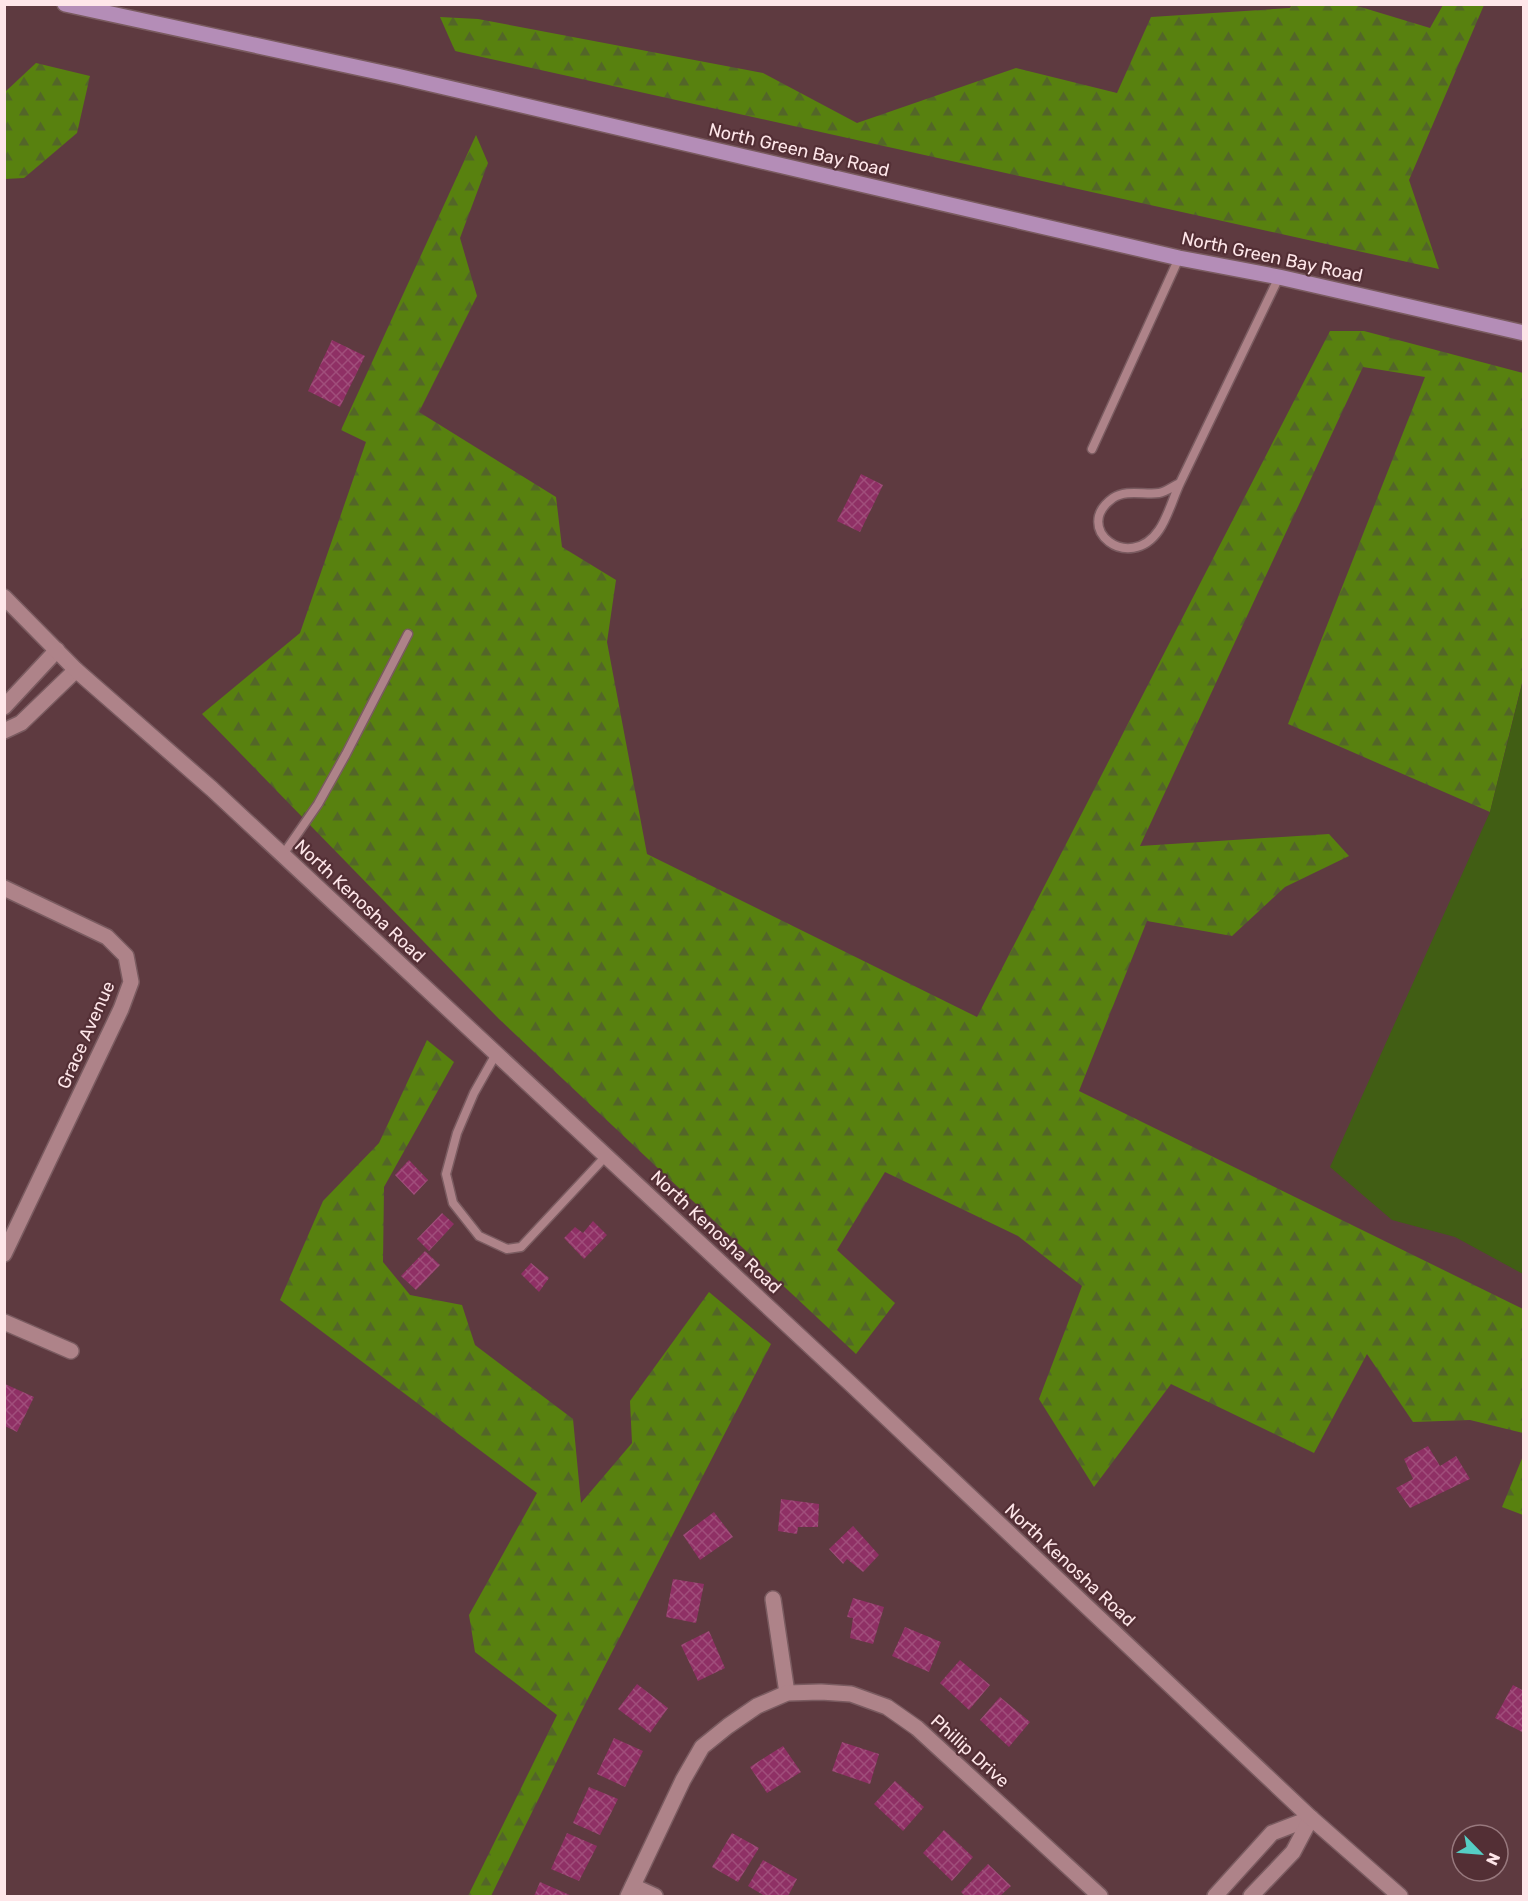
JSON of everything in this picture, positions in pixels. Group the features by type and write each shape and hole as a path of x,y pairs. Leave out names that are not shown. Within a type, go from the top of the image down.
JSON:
{"main road":[{"name":"North Green Bay Road","path":"65,4 397,76 1179,258 1279,277 1524,333"}],"street":[{"name":"North Kenosha Road","path":"4,597 76,670 212,789 852,1385 1311,1818 1400,1896"},
{"path":"4,707 57,650"},
{"path":"4,731 21,723 76,670"},
{"name":"Grace Avenue","path":"4,888 107,937 126,956 131,982 121,1009 4,1254"},
{"path":"4,1322 71,1351"},
{"path":"772,1599 787,1693"},
{"name":"Phillip Drive","path":"630,1891 702,1747 757,1706 787,1693 821,1692 851,1694 887,1707 917,1728 1100,1896"},
{"path":"1215,1896 1272,1833 1311,1818"},
{"path":"1251,1896 1293,1852 1311,1818"},
{"path":"630,1891 655,1896"}],"lane":[{"path":"1092,449 1179,258"},
{"path":"1180,483 1161,493 1128,493 1114,497 1103,509 1098,521 1100,534 1110,543 1123,549 1137,548 1149,542 1160,529 1279,277"},
{"path":"282,856 318,804 408,634"},
{"path":"496,1054 470,1102 457,1133 446,1174 453,1203 479,1236 507,1249 521,1247 606,1156"}],"green space":[{"path":"1292,5 1354,5 1430,28 1443,5 1484,5 1409,180 1439,269 455,51 440,17 478,19 763,73 857,123 1016,68 1117,93 1151,17 1290,8"},
{"path":"36,63 90,76 77,133 24,178 5,179 5,92"},
{"path":"476,135 488,163 460,238 477,296 419,412 556,497 562,547 616,580 607,642 647,854 977,1017 1330,331 1364,331 1523,373 1523,679 1490,812 1288,724 1425,377 1363,367 1140,846 1329,834 1349,856 1285,887 1232,936 1147,921 1079,1091 1523,1309 1523,1433 1470,1420 1413,1422 1367,1354 1314,1453 1171,1384 1094,1487 1039,1399 1082,1286 1018,1236 885,1172 837,1250 895,1303 856,1354 499,1019 202,714 300,633 366,442 341,430"},
{"path":"1523,680 1523,1274 1455,1237 1392,1220 1330,1167 1490,812"},
{"path":"427,1040 454,1062 384,1187 383,1262 410,1295 462,1305 475,1345 573,1419 581,1503 632,1443 630,1401 709,1292 771,1344 579,1716 491,1896 468,1896 557,1715 475,1652 469,1615 537,1493 280,1300 323,1201 379,1143"},
{"path":"1523,1456 1523,1515 1502,1507"}],"building":[{"path":"332,340 365,356 340,407 308,391"},
{"path":"861,474 883,485 860,532 837,521"},
{"path":"409,1160 428,1180 414,1195 395,1175"},
{"path":"442,1213 454,1224 429,1251 417,1239"},
{"path":"593,1221 607,1235 584,1259 564,1238 575,1227 583,1233"},
{"path":"425,1251 440,1265 416,1290 401,1276"},
{"path":"531,1263 549,1278 539,1292 521,1274"},
{"path":"5,1384 34,1397 17,1432 5,1426"},
{"path":"1428,1446 1440,1466 1456,1456 1470,1479 1410,1508 1396,1488 1413,1479 1404,1459"},
{"path":"781,1499 819,1504 818,1527 798,1527 797,1534 778,1531"},
{"path":"714,1512 733,1537 700,1560 683,1535"},
{"path":"853,1526 879,1555 863,1572 847,1559 843,1564 829,1549"},
{"path":"673,1579 704,1584 696,1623 666,1617"},
{"path":"853,1598 884,1607 873,1644 850,1638 853,1618 847,1617"},
{"path":"905,1627 941,1642 929,1672 892,1656"},
{"path":"709,1631 725,1668 698,1681 681,1645"},
{"path":"960,1660 990,1685 969,1710 940,1683"},
{"path":"637,1684 668,1708 650,1733 618,1709"},
{"path":"1513,1685 1524,1691 1524,1733 1495,1718"},
{"path":"1000,1697 1030,1722 1009,1747 980,1720"},
{"path":"614,1738 643,1751 625,1787 597,1774"},
{"path":"842,1742 879,1754 870,1784 832,1771"},
{"path":"783,1746 801,1772 767,1793 750,1767"},
{"path":"895,1781 924,1807 903,1831 874,1804"},
{"path":"589,1787 618,1799 600,1835 573,1823"},
{"path":"944,1830 973,1857 952,1881 923,1853"},
{"path":"567,1833 597,1846 579,1881 551,1869"},
{"path":"732,1833 759,1848 738,1882 712,1867"},
{"path":"763,1860 797,1879 788,1896 765,1896 748,1886"},
{"path":"988,1864 1011,1886 1000,1896 965,1896 961,1892"},
{"path":"540,1882 572,1896 534,1896"}]}
